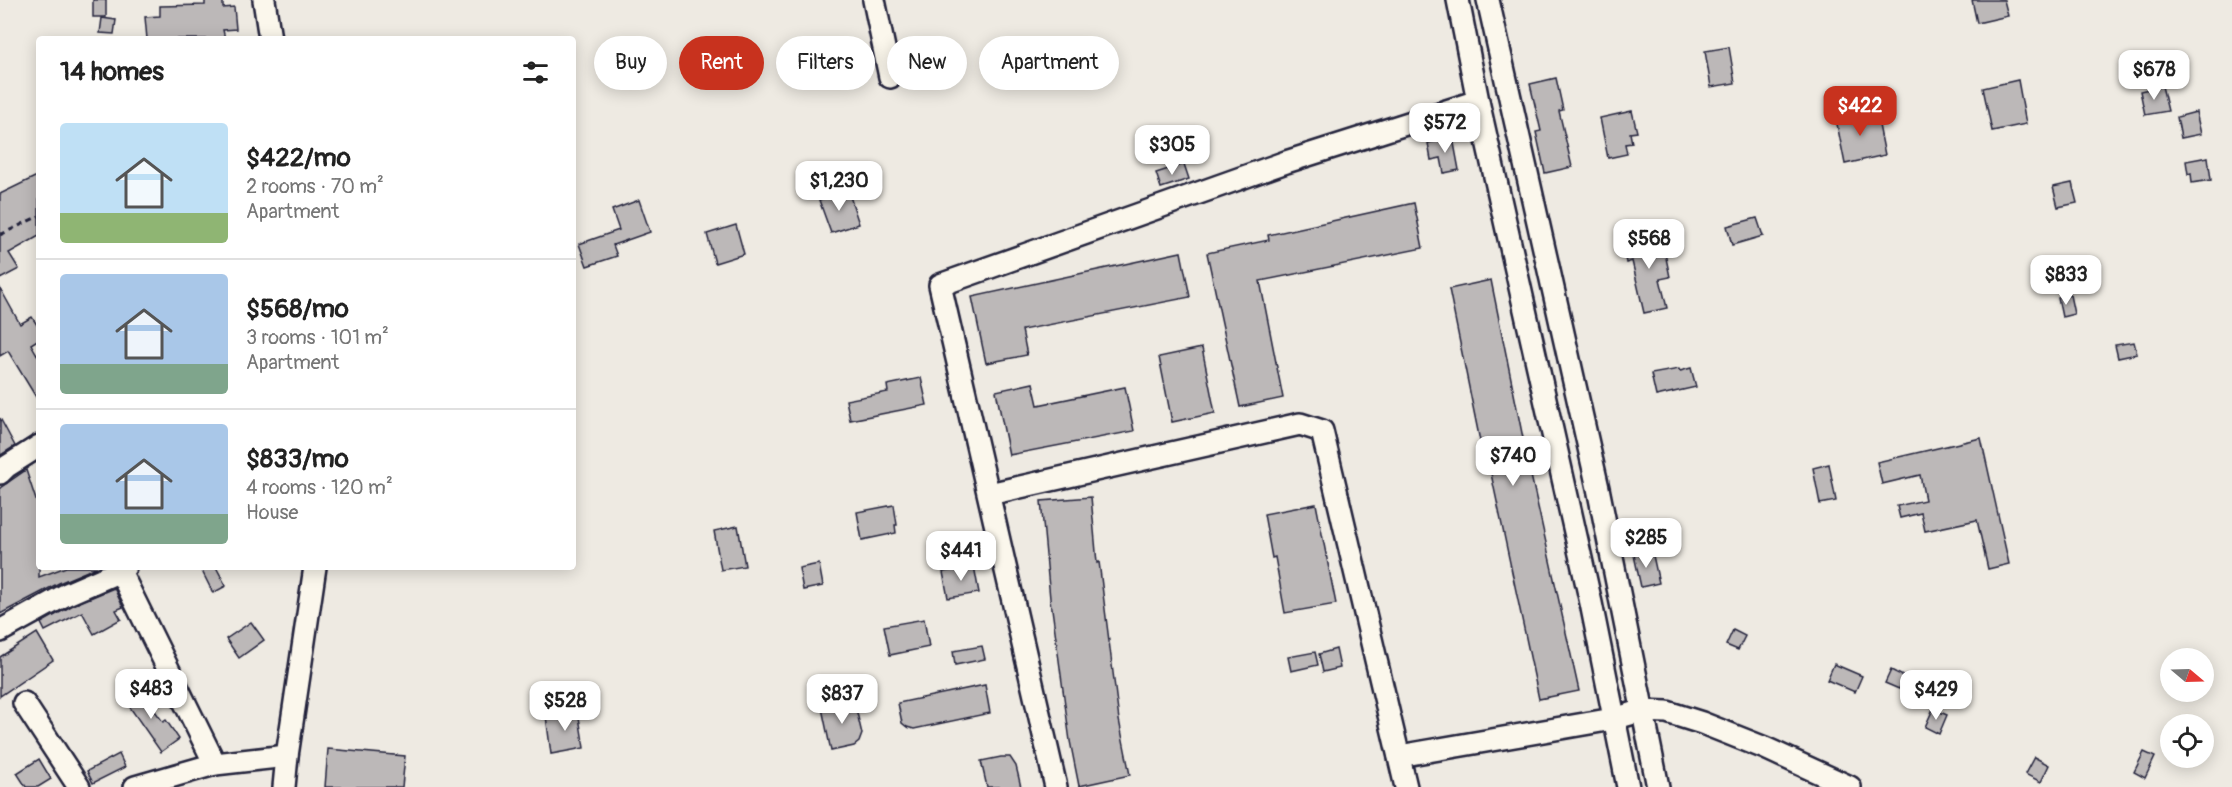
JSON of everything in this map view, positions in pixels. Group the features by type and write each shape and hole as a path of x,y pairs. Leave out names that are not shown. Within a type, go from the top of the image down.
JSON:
{"street":[{"path":"264,0 270,36"},
{"path":"874,0 887,63"},
{"path":"1458,0 1478,100 1591,603 1628,787"},
{"path":"1488,0 1598,488 1658,787"},
{"path":"1056,787 939,285 1286,162 1478,100"},
{"path":"989,494 1300,424 1322,431 1406,787"},
{"path":"0,473 36,448"},
{"path":"0,631 67,594 120,570"},
{"path":"122,570 215,764"},
{"path":"284,787 315,570"},
{"path":"24,704 79,787"},
{"path":"1399,756 1613,719 1641,711 1667,712 1765,748 1850,787"},
{"path":"135,787 215,764 287,756"}],"path":[{"path":"0,235 36,217"}],"building":[{"path":"93,0 106,0 106,17 93,17"},
{"path":"205,0 223,0 223,8 234,7 236,29 223,30 224,36 147,36 145,17 160,16 160,6 205,5"},
{"path":"1972,0 2004,0 2008,16 1977,23"},
{"path":"102,18 116,20 114,34 100,33"},
{"path":"1729,47 1735,83 1711,87 1705,51"},
{"path":"1556,78 1563,110 1559,111 1572,167 1545,173 1536,132 1541,131 1530,84"},
{"path":"2018,80 2026,124 1992,131 1983,88"},
{"path":"2162,86 2168,111 2145,115 2140,91"},
{"path":"1876,110 1885,155 1845,164 1836,119"},
{"path":"1632,111 1637,132 1630,133 1632,143 1625,144 1627,154 1608,158 1600,118"},
{"path":"2196,112 2201,134 2181,138 2177,117"},
{"path":"1453,138 1459,170 1444,173 1441,158 1431,160 1428,143"},
{"path":"2208,157 2211,180 2192,183 2186,161"},
{"path":"1184,164 1189,179 1161,188 1156,173"},
{"path":"36,176 36,238 9,253 19,269 0,279 0,194"},
{"path":"2072,183 2077,203 2058,207 2053,187"},
{"path":"848,190 859,224 831,233 819,200"},
{"path":"639,200 650,232 613,245 617,256 587,266 579,244 619,230 612,210"},
{"path":"1414,203 1423,248 1260,281 1283,398 1240,407 1207,253 1269,240 1268,235"},
{"path":"1757,218 1763,236 1732,245 1727,226"},
{"path":"736,225 744,254 715,263 707,234"},
{"path":"1661,234 1670,277 1660,279 1667,308 1644,313 1632,261 1626,263 1622,242"},
{"path":"1181,252 1190,297 1022,330 1027,355 986,363 972,297"},
{"path":"1491,280 1526,453 1579,691 1539,699 1486,450 1482,451 1449,289"},
{"path":"0,288 20,324 32,317 36,323 36,341 31,344 36,353 36,397 8,351 0,356"},
{"path":"2070,295 2074,314 2062,317 2058,298"},
{"path":"2134,342 2137,354 2118,358 2115,345"},
{"path":"1202,348 1215,413 1172,422 1159,357"},
{"path":"1691,368 1696,387 1656,396 1651,374"},
{"path":"921,378 927,405 850,420 846,400 888,392 887,385"},
{"path":"1033,383 1038,405 1125,387 1134,431 1009,455 996,391"},
{"path":"0,418 15,446 1,455 0,453"},
{"path":"1981,438 2009,564 1988,569 1977,520 1925,531 1921,513 1900,518 1897,506 1925,500 1920,475 1882,484 1877,462"},
{"path":"1829,464 1836,501 1820,504 1813,468"},
{"path":"26,470 36,500 36,570 39,570 39,577 58,570 90,570 59,583 0,614 0,488"},
{"path":"1091,497 1097,563 1099,562 1119,720 1130,775 1079,786 1070,741 1051,609 1041,501"},
{"path":"1316,504 1336,604 1285,613 1275,557 1272,558 1264,514"},
{"path":"894,505 896,533 862,540 857,512"},
{"path":"738,526 745,566 721,570 714,531"},
{"path":"1652,551 1659,583 1641,587 1634,555"},
{"path":"819,564 823,586 803,590 799,568"},
{"path":"974,566 979,593 948,598 943,572"},
{"path":"202,570 218,570 226,586 213,593"},
{"path":"114,588 123,607 116,610 121,619 94,634 82,612 45,631 41,623 73,605"},
{"path":"924,619 929,647 890,655 884,626"},
{"path":"251,622 264,640 239,658 226,639"},
{"path":"1733,630 1745,636 1738,650 1726,645"},
{"path":"37,633 53,660 0,696 0,657"},
{"path":"982,646 985,659 955,665 953,651"},
{"path":"1336,649 1340,668 1323,672 1319,654"},
{"path":"1315,652 1318,665 1291,671 1288,657"},
{"path":"1834,664 1862,676 1855,692 1827,680"},
{"path":"1891,670 1905,677 1899,689 1885,683"},
{"path":"985,685 990,713 914,729 902,723 898,703"},
{"path":"137,686 163,722 166,720 179,739 161,752 122,696"},
{"path":"854,700 862,734 859,742 854,746 831,751 822,708"},
{"path":"1933,709 1947,715 1939,734 1925,727"},
{"path":"578,711 584,748 551,754 546,716"},
{"path":"328,749 405,756 402,787 325,787"},
{"path":"2144,752 2155,757 2145,778 2134,772"},
{"path":"119,754 125,767 93,783 87,771"},
{"path":"1010,757 1016,766 1021,787 987,787 981,761"},
{"path":"2034,757 2049,765 2041,782 2025,774"},
{"path":"39,759 51,779 38,787 26,787 17,773"}]}
